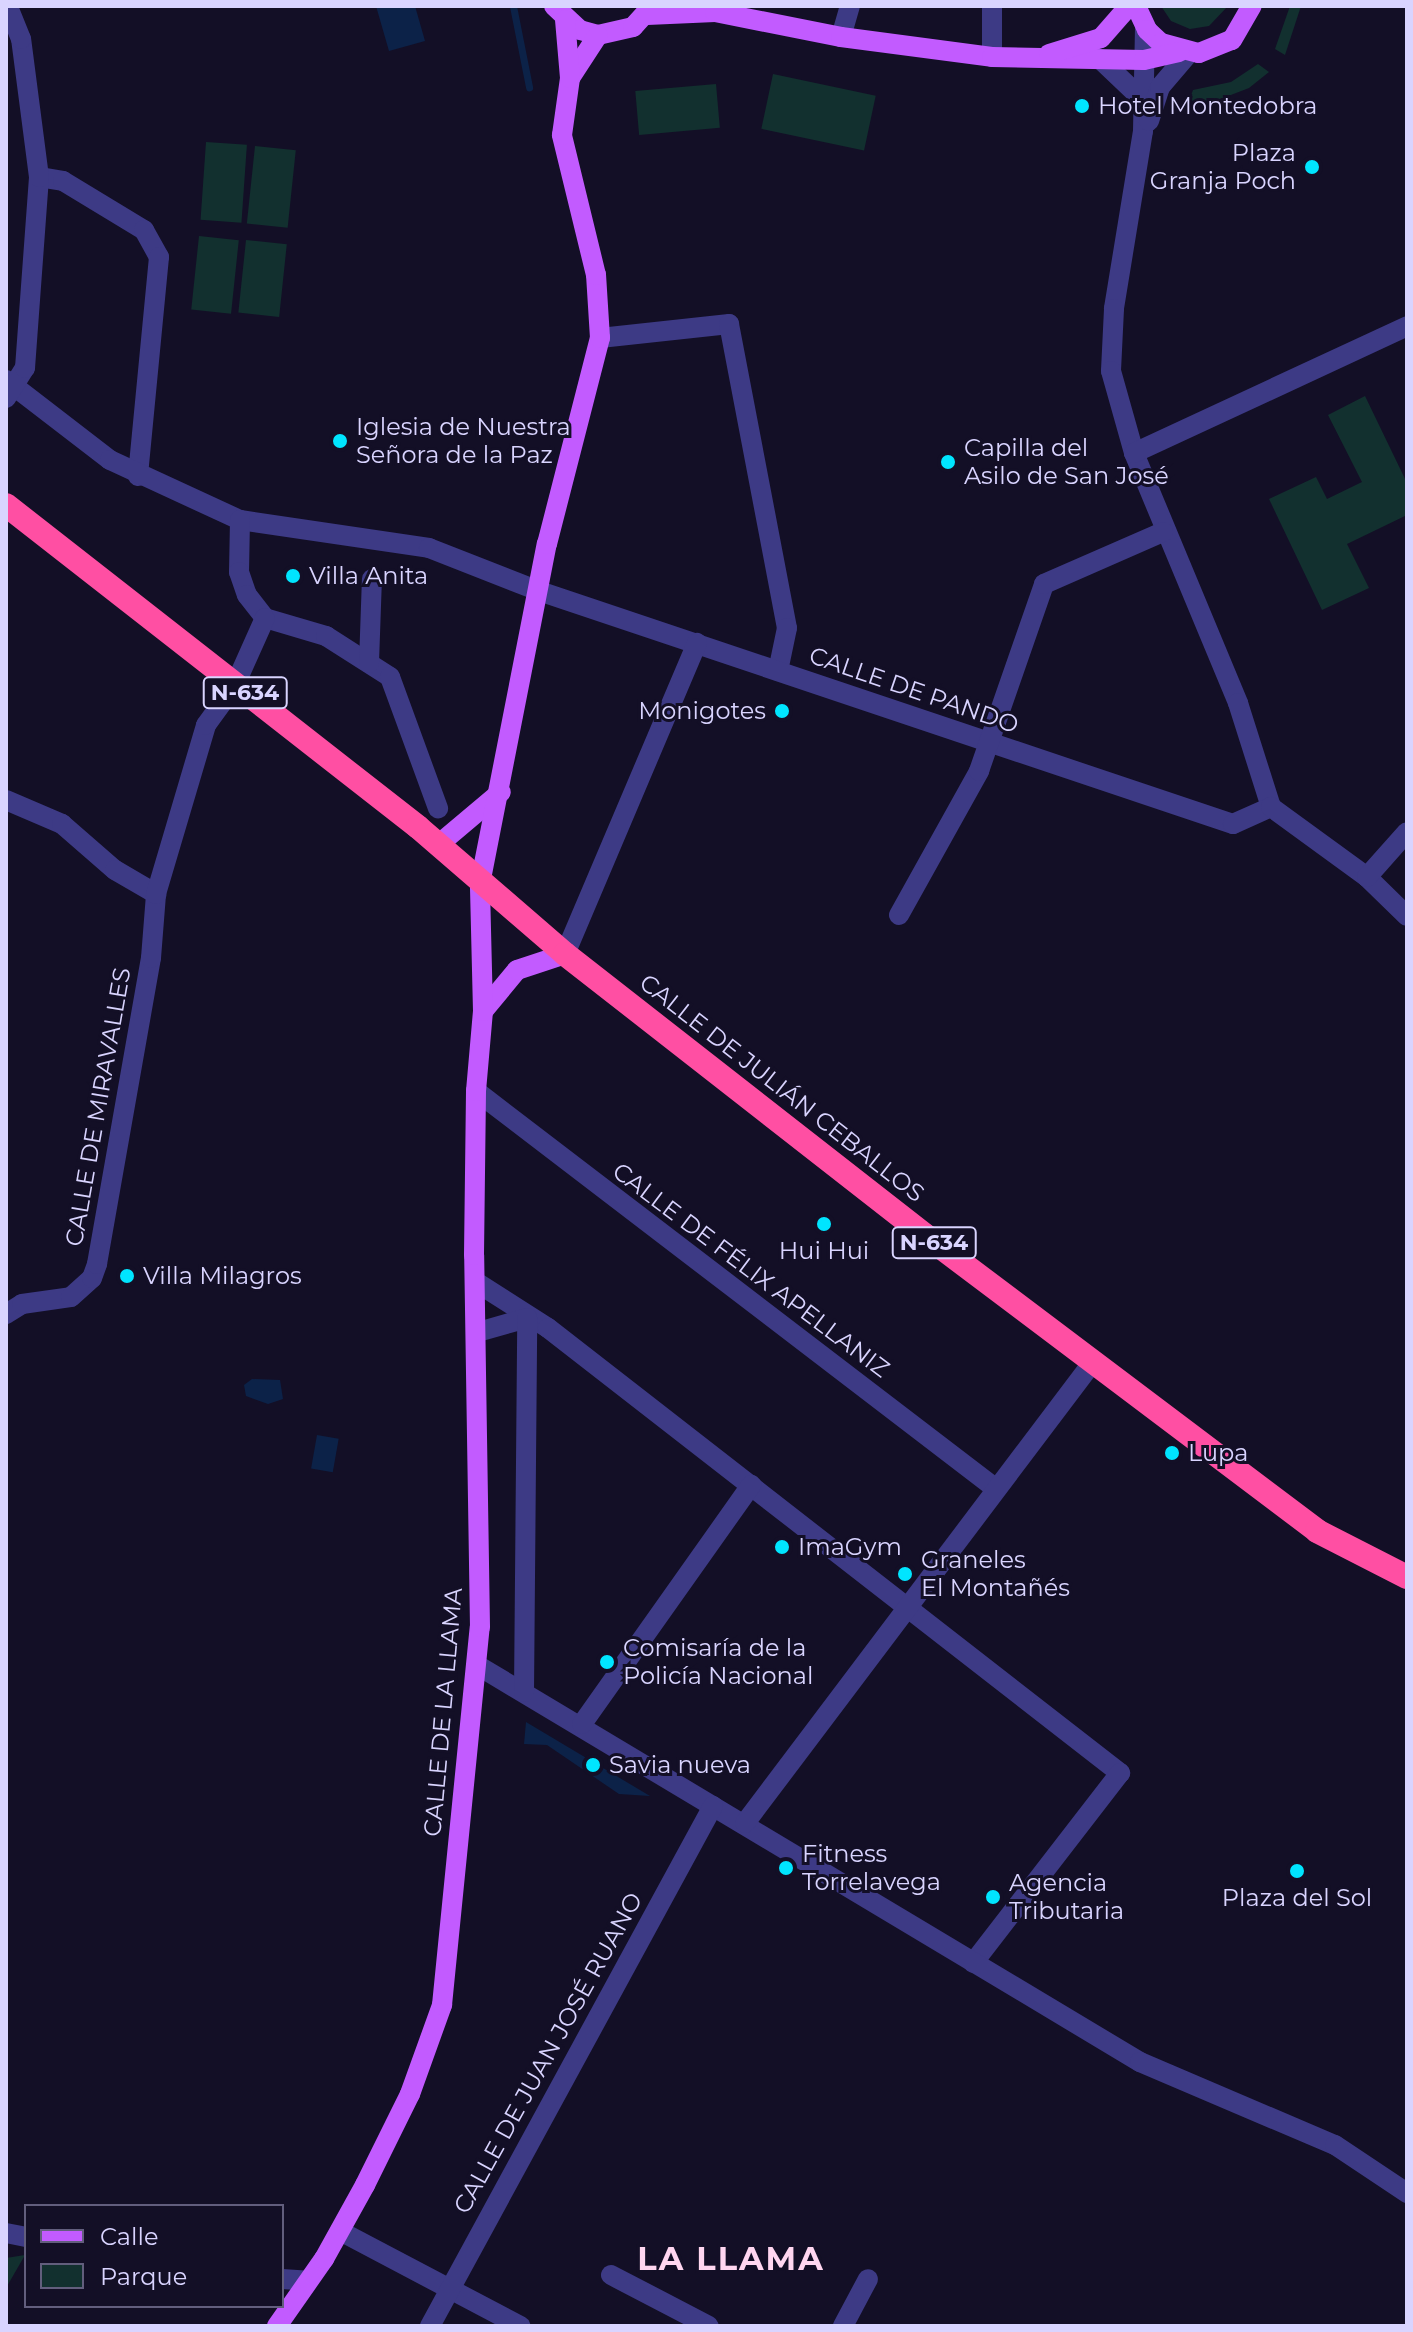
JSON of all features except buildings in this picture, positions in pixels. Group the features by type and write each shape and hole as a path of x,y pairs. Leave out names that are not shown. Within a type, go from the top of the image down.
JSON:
{"highway":[{"name":"N-634","path":"6,505 438,845 480,884"},
{"name":"CALLE DE JULIÁN CEBALLOS","path":"480,884 565,954 1092,1363 1317,1531 1407,1577"}],"main road":[{"path":"1049,54 1101,38 1129,6"},
{"path":"1136,6 1145,27 1161,43 1184,52"},
{"path":"560,13 598,35 616,34 650,10 709,9 841,37 992,57 1049,54 1144,60 1216,49 1232,40 1252,6"},
{"path":"560,13 570,78"},
{"path":"570,78 598,35"},
{"name":"CALLE DE LA LLAMA","path":"277,2326 340,2231 410,2094 442,2005 477,1665 476,1091 483,1011 480,884 501,792 539,591 600,338 596,275 562,135 570,78"},
{"path":"438,845 501,792"},
{"path":"483,1011 517,970 565,954"}],"street":[{"path":"8,6 21,39 39,177 25,368 9,388"},
{"path":"841,37 850,6"},
{"path":"992,6 992,57"},
{"path":"1143,131 1141,98 1145,27"},
{"path":"1184,52 1160,87 1143,131 1114,309 1111,371 1134,453 1163,532 1238,703 1271,807 1367,877 1407,916"},
{"path":"1100,59 1141,98"},
{"path":"39,177 63,181 144,230 159,257 138,476"},
{"path":"600,338 729,324 787,628 778,671"},
{"path":"1134,453 1407,326"},
{"name":"CALLE DE PANDO","path":"9,388 138,476 240,520 429,548 539,591 1233,824 1271,807"},
{"path":"240,520 239,572 247,595 265,618 326,636 390,677 438,808"},
{"path":"899,915 979,771 1044,584 1163,532"},
{"path":"369,663 372,579"},
{"name":"CALLE DE MIRAVALLES","path":"6,1314 22,1304 71,1297 92,1278 151,958 156,894 206,725 235,685 265,618"},
{"path":"565,954 697,643"},
{"path":"6,800 62,824 115,870 156,894"},
{"path":"1367,877 1407,832"},
{"name":"CALLE DE FÉLIX APELLANIZ","path":"476,1091 995,1488"},
{"path":"476,1282 527,1318 548,1328 1120,1773 973,1963"},
{"path":"478,1332 527,1318"},
{"path":"524,1692 527,1318"},
{"path":"745,1823 903,1607 1092,1363"},
{"path":"582,1724 751,1485"},
{"path":"477,1665 582,1724 1140,2062 1335,2145 1407,2193"},
{"name":"CALLE DE JUAN JOSÉ RUANO","path":"430,2326 713,1806"},
{"path":"340,2231 520,2326"},
{"path":"611,2275 709,2326"},
{"path":"284,2279 308,2281"},
{"path":"843,2326 868,2279"}],"green space":[{"path":"1161,6 1228,6 1209,26 1190,29 1171,21"},
{"path":"1290,6 1301,6 1285,55 1275,49"},
{"path":"1258,64 1269,72 1249,88 1210,103 1189,101 1193,90 1231,82"},
{"path":"773,74 876,96 864,151 761,129"},
{"path":"716,84 720,128 639,135 635,91"},
{"path":"206,142 247,145 241,223 201,220"},
{"path":"255,146 296,150 288,228 247,224"},
{"path":"199,236 239,240 231,314 191,310"},
{"path":"246,240 287,244 279,317 238,313"},
{"path":"1365,396 1407,483 1407,515 1347,544 1369,588 1322,610 1269,499 1316,477 1327,499 1362,482 1328,415"},
{"path":"24,2255 6,2288 6,2258"}],"water":[{"path":"376,6 415,6 425,41 389,51"},
{"path":"252,1379 280,1380 283,1399 268,1404 246,1396 244,1385"},
{"path":"317,1435 339,1439 333,1472 311,1468"},
{"path":"526,1722 650,1796 619,1794 547,1745 524,1744"}],"waterway":[{"path":"513,6 529,87"}],"place":[{"name":"Hotel Montedobra","path":"1082,106"},
{"name":"Plaza Granja Poch","path":"1312,167"},
{"name":"Iglesia de Nuestra Señora de la Paz","path":"340,441"},
{"name":"Capilla del Asilo de San José","path":"948,462"},
{"name":"Villa Anita","path":"293,576"},
{"name":"Monigotes","path":"782,711"},
{"name":"Hui Hui","path":"824,1224"},
{"name":"Villa Milagros","path":"127,1276"},
{"name":"Lupa","path":"1172,1453"},
{"name":"ImaGym","path":"782,1547"},
{"name":"Graneles El Montañés","path":"905,1574"},
{"name":"Comisaría de la Policía Nacional","path":"607,1662"},
{"name":"Savia nueva","path":"593,1765"},
{"name":"Fitness Torrelavega","path":"786,1868"},
{"name":"Plaza del Sol","path":"1297,1871"},
{"name":"Agencia Tributaria","path":"993,1897"}],"district":[{"name":"LA LLAMA","path":"731,2259"}]}
